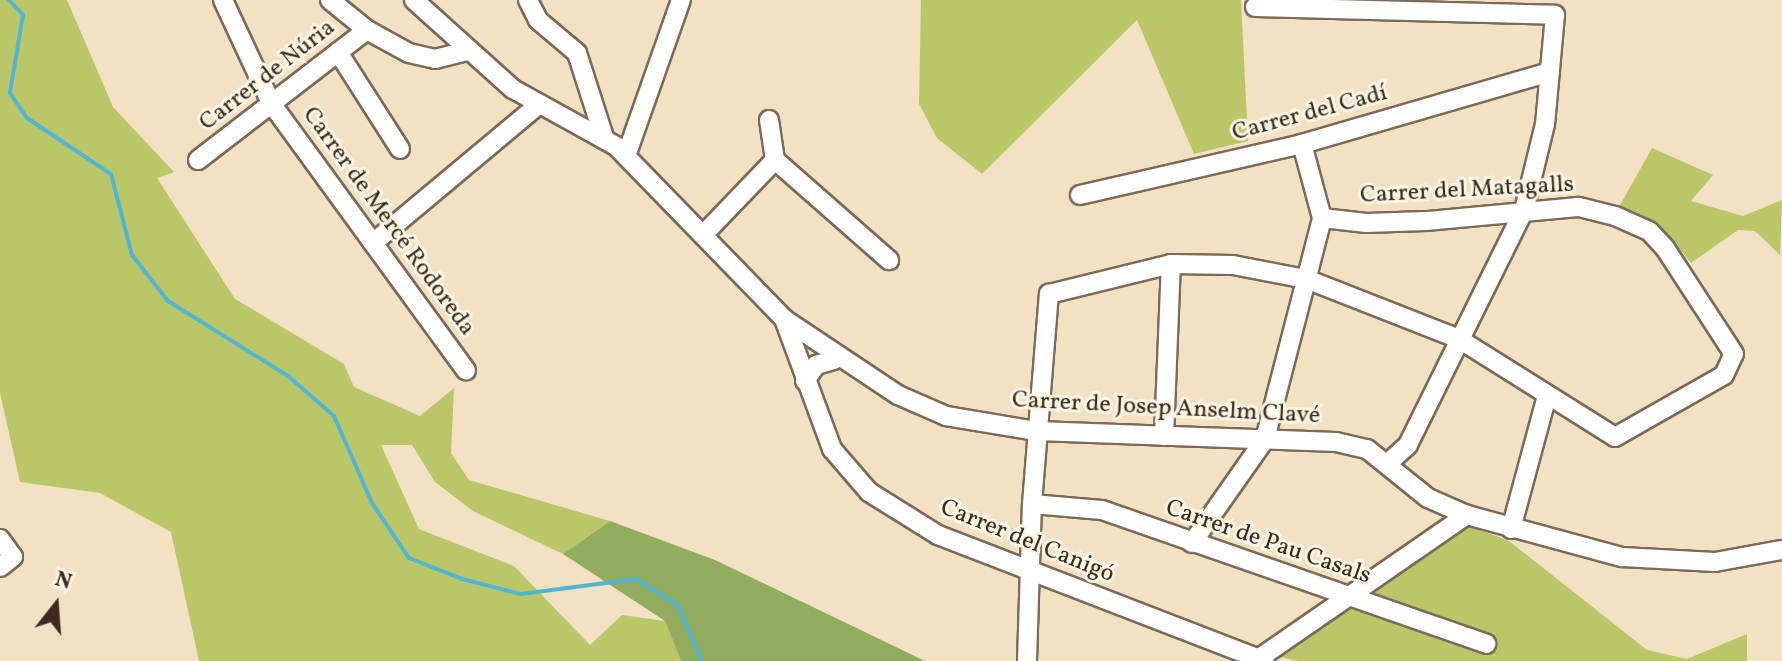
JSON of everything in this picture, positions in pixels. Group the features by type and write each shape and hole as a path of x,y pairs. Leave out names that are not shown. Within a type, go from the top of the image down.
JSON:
{"street":[{"name":"Carrer de Mercé Rodoreda","path":"223,0 271,103 466,370"},
{"path":"330,0 367,30 409,53 435,59 468,51"},
{"name":"Carrer de Josep Anselm Clavé","path":"414,0 468,51 538,105 605,140 626,156 784,319 898,395 946,416 1037,431 1336,442 1367,449 1428,498 1467,515 1622,557 1715,562 1782,550"},
{"path":"528,0 538,20 577,53 605,140"},
{"path":"626,156 681,0"},
{"path":"1255,7 1555,15 1545,124 1524,210 1408,445 1388,463"},
{"name":"Carrer de Núria","path":"198,160 367,30"},
{"path":"338,52 400,149"},
{"name":"Carrer del Cadí","path":"1080,195 1302,144 1550,72"},
{"path":"373,243 538,105"},
{"path":"769,120 775,160 889,260"},
{"path":"1192,543 1265,439 1322,218 1302,144"},
{"path":"703,235 775,160"},
{"name":"Carrer del Matagalls","path":"1322,218 1366,223 1578,207 1649,231 1701,297 1734,354 1724,375 1615,437 1547,396"},
{"path":"1164,436 1171,264"},
{"path":"1027,661 1032,504 1049,294 1171,264 1233,265 1306,279 1459,339 1547,396 1511,529"},
{"name":"Carrer del Canigó","path":"784,319 832,449 869,492 938,535 1261,660"},
{"path":"794,351 820,344"},
{"name":"Carrer de Josep Anselm Clavé","path":"794,351 853,367"},
{"path":"805,381 816,365 834,360"},
{"name":"Carrer de Pau Casals","path":"1032,504 1102,510 1486,644"},
{"path":"1261,660 1467,515"},
{"path":"0,539 13,557 0,567"}],"green space":[{"path":"0,0 67,0 113,107 174,172 157,178 235,299 344,364 354,387 420,416 454,388 451,453 469,480 610,521 563,554 473,511 435,482 412,445 381,445 419,529 514,566 590,645 622,615 665,621 681,661 199,661 171,532 100,493 20,482 0,393"},
{"path":"921,0 1241,0 1248,141 1194,154 1137,20 982,174 937,138 919,104"},
{"path":"1652,148 1713,175 1691,201 1743,216 1782,200 1780,255 1755,231 1738,230 1691,263 1674,242 1619,207"},
{"path":"610,521 715,560 925,661 681,661 665,621 563,554"},
{"path":"1467,525 1509,541 1647,650 1687,659 1747,634 1747,661 1297,661 1276,656"}],"waterway":[{"path":"9,0 23,15 10,93 27,118 111,174 132,255 168,301 288,376 334,416 372,503 409,558 462,579 521,594 636,579 678,605 702,661"}]}
